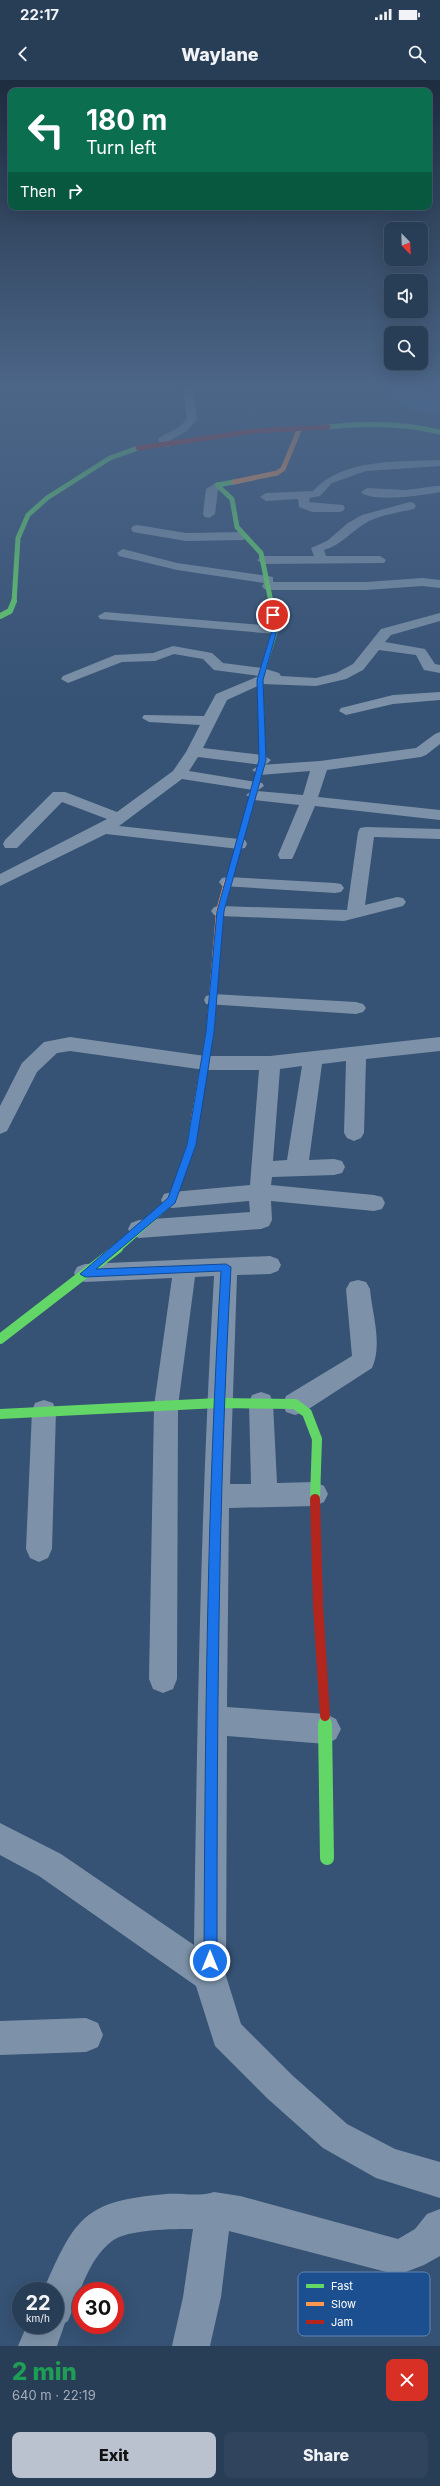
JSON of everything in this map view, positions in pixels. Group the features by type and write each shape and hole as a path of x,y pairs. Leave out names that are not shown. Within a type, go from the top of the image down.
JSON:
{"street":[{"path":"0,616 10,612 14,606 18,538 28,515 37,506 59,492"},
{"path":"209,514 212,492"},
{"path":"1,1337 85,1274 172,1200 191,1145 205,1062 213,1000 220,911 255,791 261,765 261,676 274,630 268,583 262,553 243,536 237,527 232,499 224,492"},
{"path":"266,497 304,496 316,494 318,492"},
{"path":"366,492 406,494 430,492"},
{"path":"304,496 303,504 308,508 339,508"},
{"path":"322,561 317,548 334,542 352,526 376,514 410,506"},
{"path":"137,529 186,537 243,536"},
{"path":"123,553 149,561 268,583 366,586 422,582 440,584"},
{"path":"263,560 380,560"},
{"path":"105,616 274,630"},
{"path":"68,679 120,658 155,657 173,650 207,656 220,667 289,681 316,682 341,676 358,667 386,632 440,617"},
{"path":"376,645 420,652 426,658 429,667 440,669"},
{"path":"0,881 104,829 179,774 194,752 221,697 261,676"},
{"path":"346,711 360,706 440,696"},
{"path":"149,718 209,722"},
{"path":"420,752 440,737"},
{"path":"194,752 261,765 320,766 420,752 440,756"},
{"path":"286,855 309,801 320,766"},
{"path":"179,774 309,801 440,815"},
{"path":"11,844 59,795 119,818"},
{"path":"104,829 239,844"},
{"path":"355,913 366,832 440,834"},
{"path":"228,882 335,888"},
{"path":"220,911 344,916 397,902"},
{"path":"213,1000 356,1008"},
{"path":"0,1126 29,1068 51,1047 70,1044 205,1062 270,1063 440,1044"},
{"path":"354,1133 356,1054"},
{"path":"297,1168 313,1059"},
{"path":"139,1229 261,1220 260,1192 270,1063"},
{"path":"262,1169 334,1167"},
{"path":"172,1200 260,1192 374,1203"},
{"path":"85,1274 270,1265"},
{"path":"226,1267 218,1403 211,1720 210,1976 227,2034 291,2097 335,2136 389,2166 440,2180"},
{"path":"163,1679 166,1406 184,1270"},
{"path":"296,1404 316,1389 356,1369 363,1361 364,1350 358,1290"},
{"path":"0,1414 218,1403 296,1404 307,1413 317,1439 315,1494 318,1605 326,1729 327,1858"},
{"path":"261,1403 264,1495"},
{"path":"39,1549 44,1411"},
{"path":"216,1496 315,1494"},
{"path":"211,1720 326,1729"},
{"path":"0,1838 50,1865 210,1976"},
{"path":"0,2038 86,2035"},
{"path":"64,2287 80,2251 100,2228 133,2215 214,2210 240,2214 398,2257 414,2252 435,2236 440,2227"},
{"path":"191,2346 202,2297 214,2210"},
{"path":"37,2346 43,2334"}],"traffic: fast":[{"path":"0,616 10,611 14,606 18,538 28,515 47,498 57,492"},
{"path":"224,492 232,499 237,527 261,553 268,580 275,630 260,680 263,760 255,789"},
{"path":"0,1339 119,1247 172,1200 191,1145 195,1119"},
{"path":"0,1414 218,1403 295,1404 307,1413 317,1439 315,1499"},
{"path":"325,1716 327,1858"}],"traffic: slow":[{"path":"195,1119 210,1032 220,911 255,789"}],"traffic: jam":[{"path":"315,1499 318,1605 325,1716"}],"route":[{"path":"210,1961 211,1720 218,1403 226,1267 85,1274 119,1247 172,1200 191,1145 210,1032 220,911 263,760 260,680 274,630 273,615"}]}
